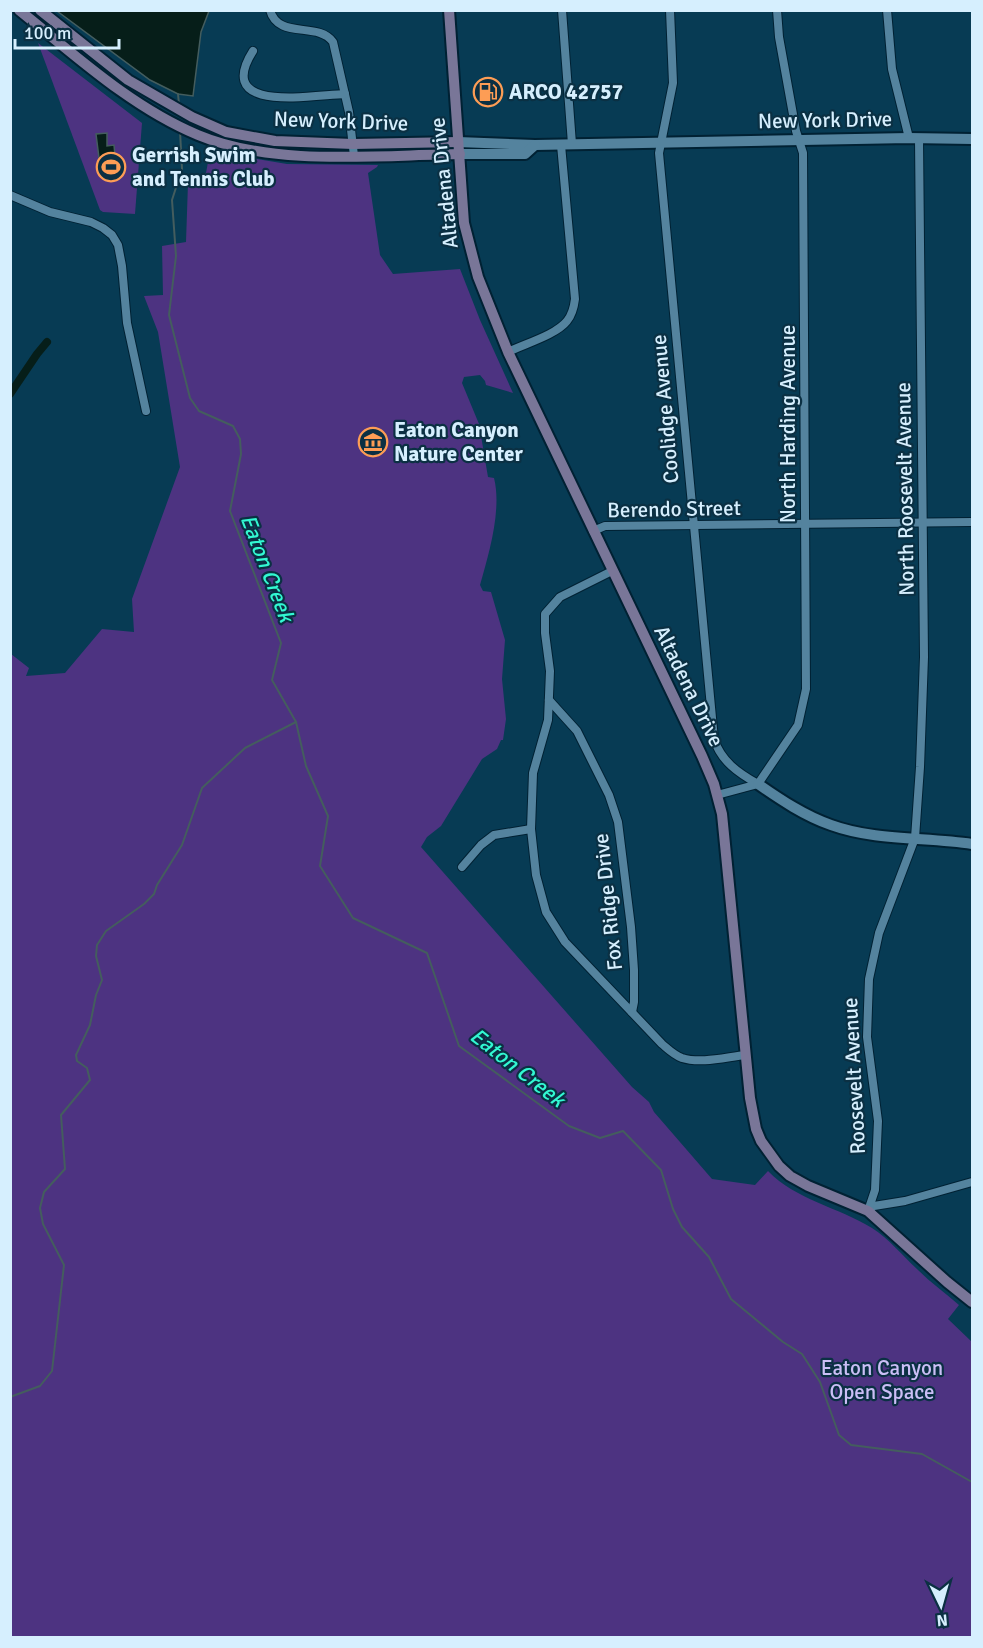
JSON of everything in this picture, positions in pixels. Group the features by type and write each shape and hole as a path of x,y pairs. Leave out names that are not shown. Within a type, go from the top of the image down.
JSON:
{"main road":[{"name":"New York Drive","path":"19,10 108,81 154,113 198,135 224,144 265,153 303,156 458,142"},
{"name":"New York Drive","path":"40,10 128,80 192,117 226,132 275,141 354,150 460,154"},
{"name":"Altadena Drive","path":"449,10 464,223 478,277 508,352 702,756 717,795 726,845 732,931 756,1129 769,1154 790,1176 868,1211 972,1302"}],"street":[{"path":"270,10 272,17 283,26 329,37 333,42 345,94 354,150"},
{"path":"508,352 560,328 573,312 575,299 566,145 562,10"},
{"name":"Coolidge Avenue","path":"670,10 673,83 660,153 714,739 718,752 725,761 758,784"},
{"name":"North Harding Avenue","path":"758,784 798,725 806,689 803,153 796,131 777,10"},
{"name":"North Roosevelt Avenue","path":"887,10 892,69 914,139 924,523 924,657 915,838"},
{"path":"253,51 246,63 243,81 246,88 257,94 280,97 345,94"},
{"name":"New York Drive","path":"458,142 535,146 972,139"},
{"name":"New York Drive","path":"460,154 525,154 535,146"},
{"path":"10,195 50,212 91,222 112,235 118,245 127,323 146,411"},
{"name":"Berendo Street","path":"593,531 605,526 972,522"},
{"path":"612,571 560,597 545,614 544,633 550,671 548,720 533,773 531,829 536,874 546,912 565,942 662,1044 680,1058 699,1059 746,1055"},
{"name":"Fox Ridge Drive","path":"549,700 577,731 609,795 618,822 631,927 634,970 632,1012"},
{"path":"717,795 758,784 803,812 832,825 872,834 972,844"},
{"path":"462,867 481,845 494,836 531,829"},
{"name":"Roosevelt Avenue","path":"868,1211 875,1190 878,1121 867,1037 867,990 879,933 915,838"},
{"path":"868,1211 874,1206 905,1202 972,1182"}],"green space":[{"name":"Gerrish Swim and Tennis Club","path":"38,43 142,123 135,214 100,210"},
{"name":"Eaton Canyon Open Space","path":"210,151 287,164 378,165 368,173 380,255 393,274 460,269 513,393 486,385 480,375 464,377 462,383 479,424 488,477 494,478 496,490 493,532 480,585 483,591 491,592 505,640 502,679 506,719 503,740 497,749 482,759 441,826 427,837 421,847 632,1087 649,1102 654,1112 712,1179 755,1185 768,1171 791,1189 878,1232 959,1305 948,1319 972,1342 972,1637 11,1637 11,654 29,668 26,676 65,673 102,629 134,632 132,599 180,467 158,332 144,296 163,295 162,246 186,242 188,183 206,173"}],"shaded area":[{"path":"57,11 209,11 201,32 193,96 178,94 150,80"},
{"path":"107,133 107,146 114,145 115,156 99,158 96,134"}],"waterway":[{"name":"Eaton Creek","path":"178,94 179,104"},
{"name":"Eaton Creek","path":"180,131 182,169 172,200 176,256 169,315 190,398 199,411 233,426 240,439 241,454 230,511 281,643 272,680 296,722 306,766 328,816 320,866 353,918 427,953 459,1046 569,1126 600,1138 623,1131 661,1170 673,1209 682,1227 709,1257 731,1299 783,1342 802,1354 820,1382 839,1435 851,1445 922,1454 972,1482"},
{"path":"10,394 47,342"},
{"path":"10,1397 40,1386 52,1371 64,1265 43,1224 40,1208 44,1192 65,1169 61,1115 90,1080 87,1068 77,1061 76,1055 90,1025 96,995 102,980 96,956 97,945 106,931 144,904 154,894 157,885 182,845 202,788 245,748 296,722"}],"place":[{"name":"ARCO 42757","path":"488,92"},
{"name":"Gerrish Swim and Tennis Club","path":"111,167"},
{"name":"Eaton Canyon Nature Center","path":"373,442"}]}
